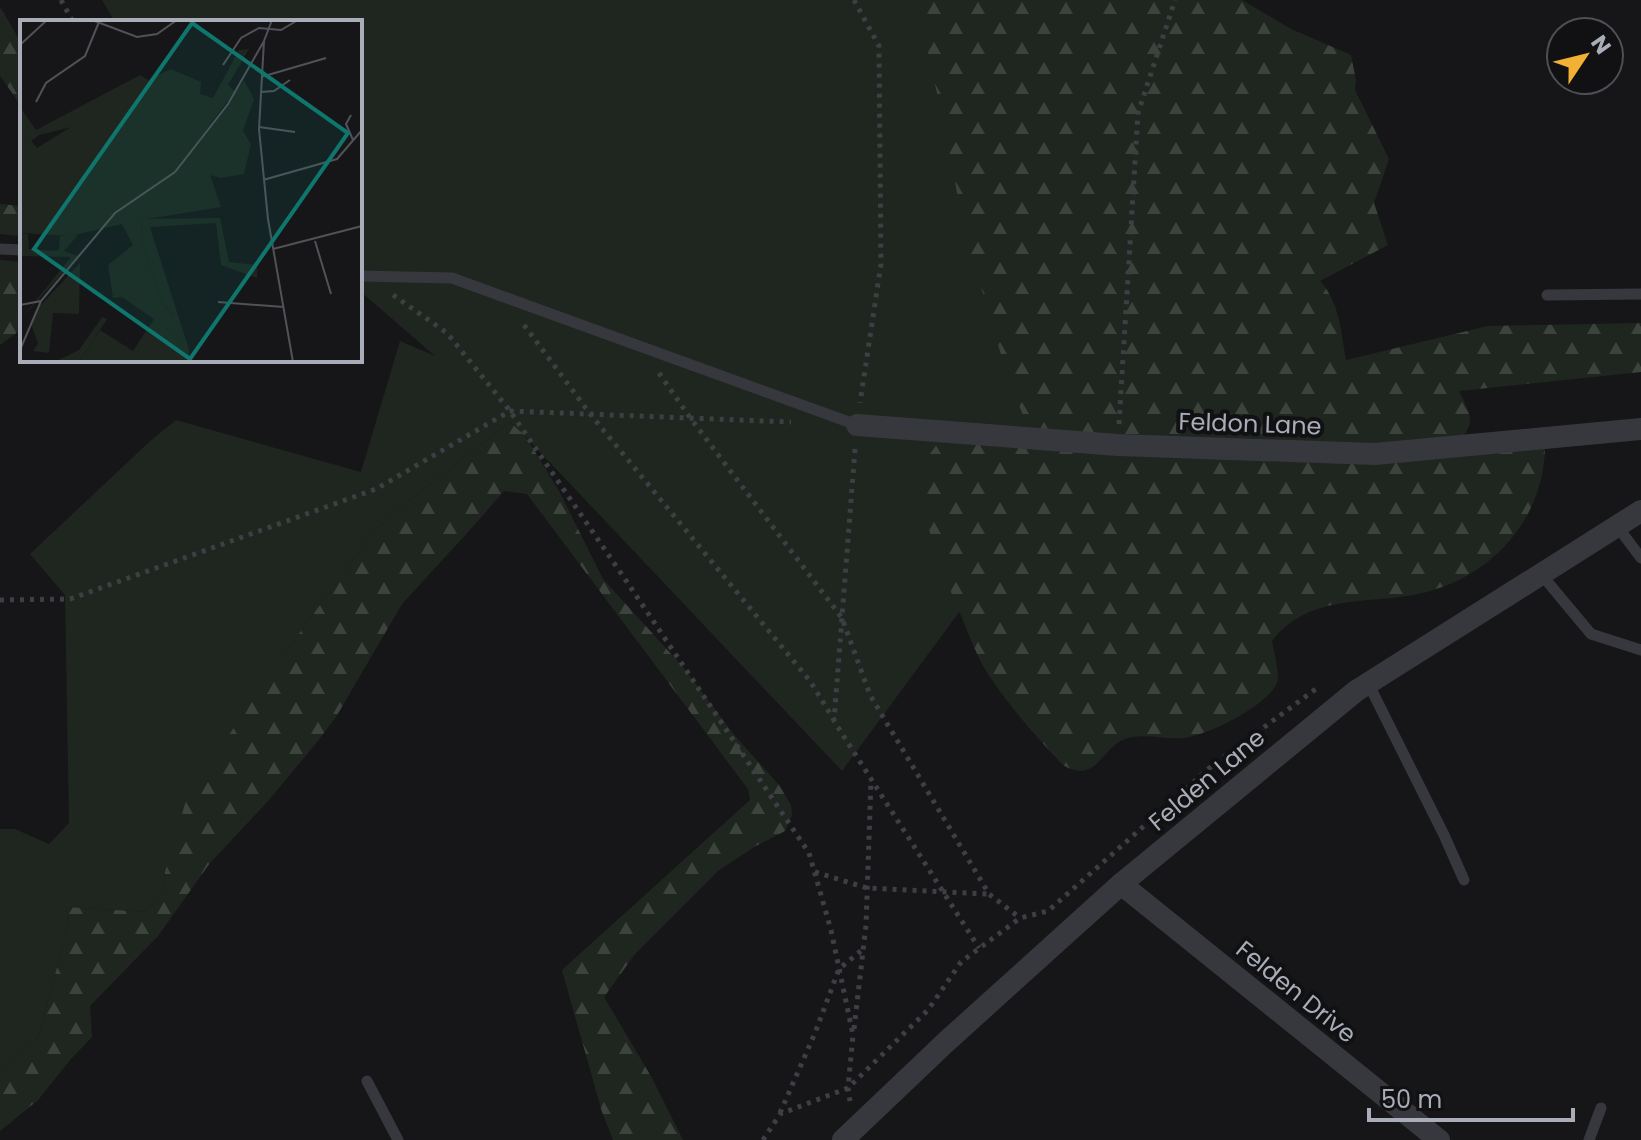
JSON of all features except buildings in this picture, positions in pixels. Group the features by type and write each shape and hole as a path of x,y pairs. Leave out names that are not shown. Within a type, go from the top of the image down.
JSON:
{"street":[{"name":"Feldon Lane","path":"857,425 1118,445 1375,454 1641,429"},
{"name":"Felden Lane","path":"848,1135 1121,884 1356,691 1641,511"},
{"name":"Felden Drive","path":"1121,884 1439,1140"}],"lane":[{"path":"0,249 20,250"},
{"path":"362,276 452,278 857,425"},
{"path":"1547,295 1641,294"},
{"path":"1616,525 1641,558"},
{"path":"1541,573 1591,634 1641,650"},
{"path":"1368,683 1464,880"},
{"path":"367,1081 398,1140"},
{"path":"1589,1140 1601,1108"}],"path":[{"path":"61,0 72,20"},
{"path":"834,721 857,425 881,264 879,46 854,0"},
{"path":"1118,445 1138,113 1175,0"},
{"path":"362,276 447,333 510,411 809,853 831,930 853,1035"},
{"path":"502,296 591,415 810,681 979,948"},
{"path":"641,346 691,419 842,618 870,695 989,894 1020,918"},
{"path":"0,600 70,599 364,494 510,411 797,423"},
{"path":"848,1135 848,1088 867,888 871,779"},
{"path":"815,872 867,888 989,894"},
{"path":"780,1114 839,969 863,949"}],"green space":[{"path":"102,0 1206,0 1314,131 842,771 510,422 376,529 281,658 165,872 162,890 147,912 67,907 68,925 39,1036 0,1075 0,829 15,829 49,844 69,823 65,595 30,554 176,420 361,472 400,341 435,356 362,293 362,20 114,20"},
{"path":"914,0 1242,0 1291,29 1351,55 1355,90 1389,159 1374,203 1388,245 1320,281 1336,308 1346,360 1488,326 1641,323 1641,372 1459,391 1470,416 1469,426 1460,440 1386,448 1030,433 1007,375 964,229 944,125"},
{"path":"0,7 20,41 20,104 0,76"},
{"path":"0,204 20,206 20,236 0,234"},
{"path":"0,260 20,262 20,330 0,345"},
{"path":"510,422 531,445 559,491 603,579 683,667 736,737 779,785 791,805 792,815 785,831 719,870 635,954 604,997 652,1078 683,1140 613,1140 602,1112 562,970 750,800 748,789 527,494 504,491 402,604 336,717 317,742 269,800 210,863 158,936 90,1006 92,1037 38,1100 0,1131 0,1075 39,1036 68,925 67,907 147,912 162,890 187,797 281,658 376,529"},
{"path":"941,440 1545,448 1542,476 1533,502 1504,547 1484,565 1435,590 1334,605 1301,616 1272,641 1277,683 1249,710 1221,726 1194,736 1128,738 1119,742 1092,767 1075,770 1063,765 1043,744 996,686 974,647 946,579 928,527 919,483 929,454"}]}
